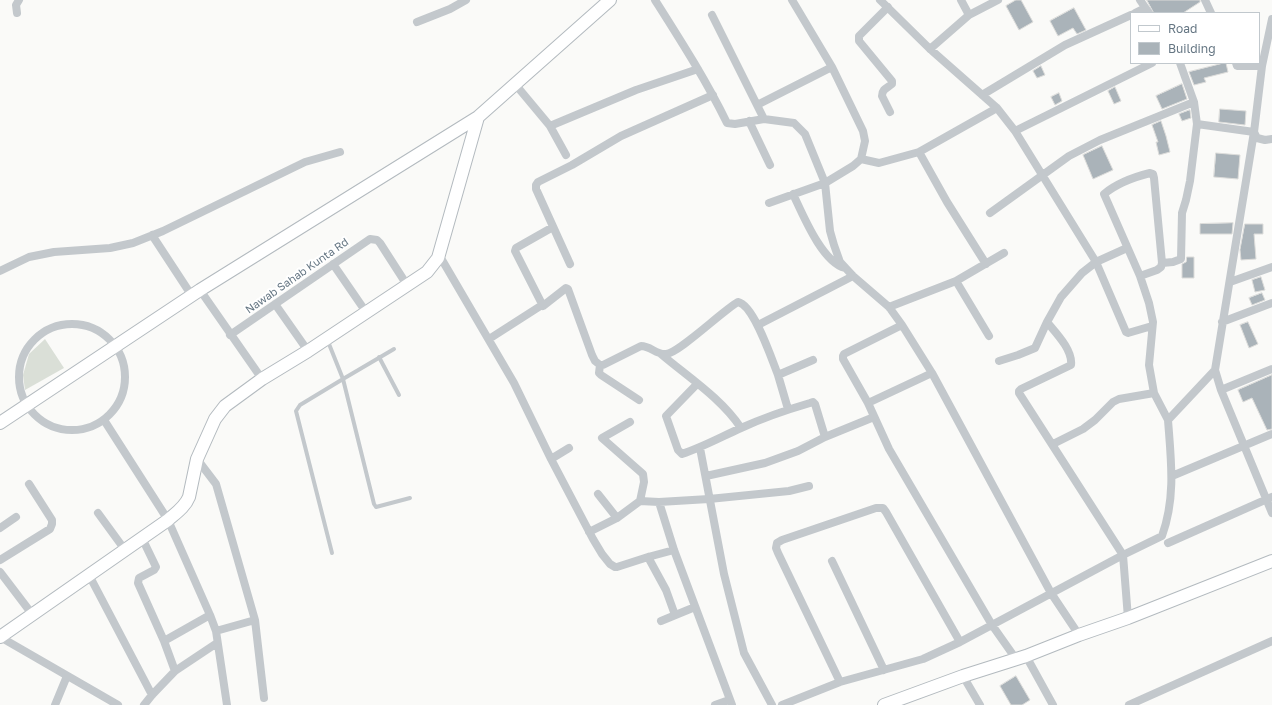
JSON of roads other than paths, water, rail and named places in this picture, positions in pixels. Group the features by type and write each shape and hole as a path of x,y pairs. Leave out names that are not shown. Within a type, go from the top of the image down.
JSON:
{"street":[{"path":"17,13 16,5 20,0"},
{"path":"417,22 450,9 466,0"},
{"path":"0,423 196,293 478,116 610,0"},
{"path":"655,0 698,69 727,123 730,125 764,118 794,123 805,134 826,183 830,231 840,262 853,276 889,307 902,325 932,372 1051,593 1079,635"},
{"path":"768,203 826,183 853,166 861,159 865,141 864,132 832,67 792,0"},
{"path":"880,0 930,49 997,108 1015,131 1043,174 1096,262 1126,332 1128,333 1152,326"},
{"path":"961,0 969,15"},
{"path":"930,49 969,15 998,0"},
{"path":"1140,0 1147,11"},
{"path":"1205,0 1211,12"},
{"path":"888,7 859,36 859,41 892,81 892,84 883,90 882,93 890,112"},
{"path":"712,15 764,118"},
{"path":"982,95 1065,45 1130,15"},
{"path":"1272,19 1262,66 1254,132 1215,370 1221,390 1269,499 1272,513"},
{"path":"1015,131 1150,64"},
{"path":"1162,263 1173,262 1181,259 1182,213 1190,181 1198,124 1194,102 1180,64"},
{"path":"1236,64 1237,66 1262,66"},
{"path":"757,105 832,67"},
{"path":"550,126 636,90 698,69"},
{"path":"515,84 550,126 566,155"},
{"path":"570,264 536,190 538,182 572,165 621,136 713,95"},
{"path":"990,213 1069,156 1100,140 1194,102"},
{"path":"861,159 879,162 919,152 997,108"},
{"path":"118,705 0,637 168,520 186,503 197,459 215,419 225,406 262,379 327,339 427,272 438,258 438,253 478,116"},
{"path":"749,121 770,165"},
{"path":"1198,124 1254,132"},
{"path":"1254,132 1257,138 1265,140 1272,139"},
{"path":"0,271 29,257 54,252 110,248 133,243 305,162 340,152"},
{"path":"919,152 947,202 986,264"},
{"path":"782,705 840,682 923,659 992,626 1051,593 1162,536 1167,521 1172,476 1168,420 1154,394 1149,365 1152,326 1149,303 1140,276 1104,194 1131,179 1153,174 1162,263 1158,270 1140,276"},
{"path":"793,194 810,229 828,258 838,266 846,269"},
{"path":"542,305 514,249 553,227"},
{"path":"152,235 230,335 262,379"},
{"name":"Nawab Sahab Kunta Rd","path":"230,335 370,239 374,239 380,243 407,285"},
{"path":"999,361 1035,348 1061,297 1082,273 1096,262 1128,248"},
{"path":"438,253 514,384 551,459 602,554 610,564 615,567 674,550"},
{"path":"889,307 956,281 1004,253"},
{"path":"333,264 366,312"},
{"path":"1230,282 1272,267"},
{"path":"758,325 853,276"},
{"path":"956,281 989,336"},
{"path":"489,339 542,305 543,306 566,288 568,289 592,355 600,365"},
{"path":"661,354 670,354 738,302 742,303 758,325 778,375 788,409"},
{"path":"1222,322 1272,303"},
{"path":"275,304 308,351"},
{"path":"1047,322 1065,344 1072,361 1071,365 1019,391 1019,393 1123,555 1128,618"},
{"path":"69,323 88,326 104,334 116,347 123,362 126,378 123,394 115,408 104,420 88,428 71,430 53,427 38,418 27,405 20,388 19,370 24,352 36,338 51,328 69,323"},
{"path":"902,325 844,354 843,356 868,403 889,449 992,626 1021,657 1053,705"},
{"path":"600,365 603,365 641,346 646,346 661,354 697,384 732,416 741,428"},
{"path":"778,375 813,360"},
{"path":"600,365 599,373 601,375 639,400"},
{"path":"1221,390 1272,369"},
{"path":"1168,420 1215,370"},
{"path":"868,403 932,372"},
{"path":"697,384 666,416 679,452 682,454 700,448 741,428 788,409 813,402 815,404 825,437"},
{"path":"1053,444 1083,430 1113,402 1119,399 1154,394"},
{"path":"706,476 764,463 798,451 825,437 874,416"},
{"path":"104,420 168,520 210,615 216,631 227,705"},
{"path":"630,422 602,438 642,474 644,482 640,501"},
{"path":"1172,476 1272,434"},
{"path":"551,459 569,448"},
{"path":"700,448 724,574 744,653 772,705"},
{"path":"197,459 216,484 255,620 264,698"},
{"path":"0,560 50,529 52,524 52,520 29,484"},
{"path":"589,532 617,518 640,501 659,502 709,499 789,492 809,486"},
{"path":"598,494 617,518"},
{"path":"1168,543 1269,499"},
{"path":"659,502 674,550 731,702 715,705"},
{"path":"840,682 778,553 776,543 876,508 883,508 960,642"},
{"path":"98,513 125,550"},
{"path":"0,528 16,517"},
{"path":"142,538 156,567 154,570 139,578 138,584 164,641 175,671"},
{"path":"648,557 666,590 675,615"},
{"path":"884,705 902,702 963,676 1021,657 1128,618 1272,561"},
{"path":"832,562 884,670"},
{"path":"0,572 32,614"},
{"path":"89,575 152,695"},
{"path":"661,621 695,607"},
{"path":"164,641 210,615"},
{"path":"216,631 255,620"},
{"path":"1129,705 1272,641"},
{"path":"144,705 175,671 217,643"},
{"path":"55,705 67,676"},
{"path":"963,676 980,705"}],"lane":[{"path":"327,339 343,379 374,504 376,507 410,498"},
{"path":"332,553 296,411 300,405 394,349"},
{"path":"379,357 399,395"}]}
